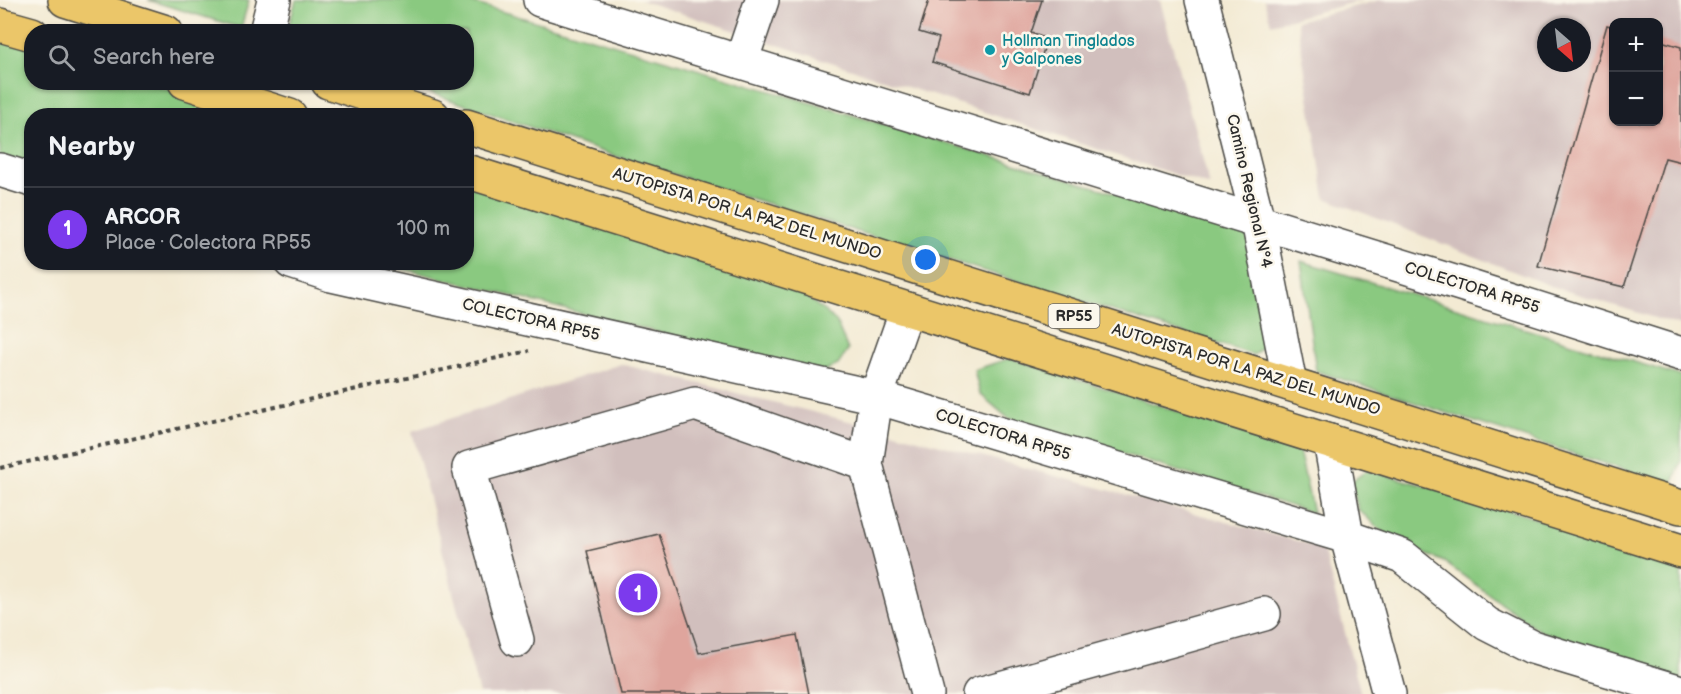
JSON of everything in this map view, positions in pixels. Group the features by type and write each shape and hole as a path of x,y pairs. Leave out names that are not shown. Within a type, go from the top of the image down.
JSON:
{"highway":[{"path":"65,0 141,24"},
{"path":"0,25 24,32"},
{"path":"210,90 265,108"},
{"path":"353,90 408,108"},
{"name":"AUTOPISTA POR LA PAZ DEL MUNDO","path":"474,129 1681,507"},
{"name":"RP55","path":"474,174 1681,551"}],"street":[{"path":"268,24 274,0"},
{"name":"COLECTORA RP55","path":"540,0 1681,354"},
{"path":"741,62 762,0"},
{"name":"Camino Regional Nº4","path":"1202,0 1258,221 1290,384"},
{"path":"0,170 24,178"},
{"name":"COLECTORA RP55","path":"317,270 343,278 876,397 1347,537 1402,556 1487,624 1532,647 1681,692"},
{"path":"907,309 876,397 866,464 927,694"},
{"path":"517,640 469,468 695,404 866,464"},
{"path":"1330,441 1347,537 1389,694"},
{"path":"979,694 1264,614"}],"path":[{"path":"0,468 531,351"}],"shaded area":[{"path":"640,0 1160,0 1210,186 883,79"},
{"path":"1264,0 1363,0 1271,24"},
{"path":"1380,0 1681,0 1681,326 1551,286 1325,198 1297,21"},
{"path":"621,364 896,433 1323,548 1361,694 479,694 412,431"}],"green space":[{"path":"148,0 249,0 242,24 228,24"},
{"path":"296,0 463,0 1251,233 1267,343 1254,355 609,154 422,90 474,90 474,24 289,24"},
{"path":"0,36 24,44 24,90 172,90 232,108 24,108 24,167 0,159"},
{"path":"474,184 795,287 836,321 848,350 838,365 821,373 408,270 474,270"},
{"path":"1301,261 1681,376 1681,461 1672,485 1316,371"},
{"path":"1010,358 1299,450 1313,513 1008,418 980,394 974,370"},
{"path":"1367,470 1452,493 1681,563 1681,681 1540,631 1444,562 1389,538 1358,509 1351,482"}],"building":[{"name":"Hollman Tinglados y Galpones","path":"929,0 1042,0 1031,33 1047,39 1030,93 932,62 939,38 919,32"},
{"path":"1607,25 1609,26 1609,126 1663,126 1663,42 1681,47 1681,162 1665,158 1624,287 1538,266"},
{"path":"659,534 699,653 797,635 809,694 621,694 587,551"}],"place":[{"name":"Hollman Tinglados y Galpones","path":"990,50"},
{"name":"ARCOR","path":"638,593"}]}
